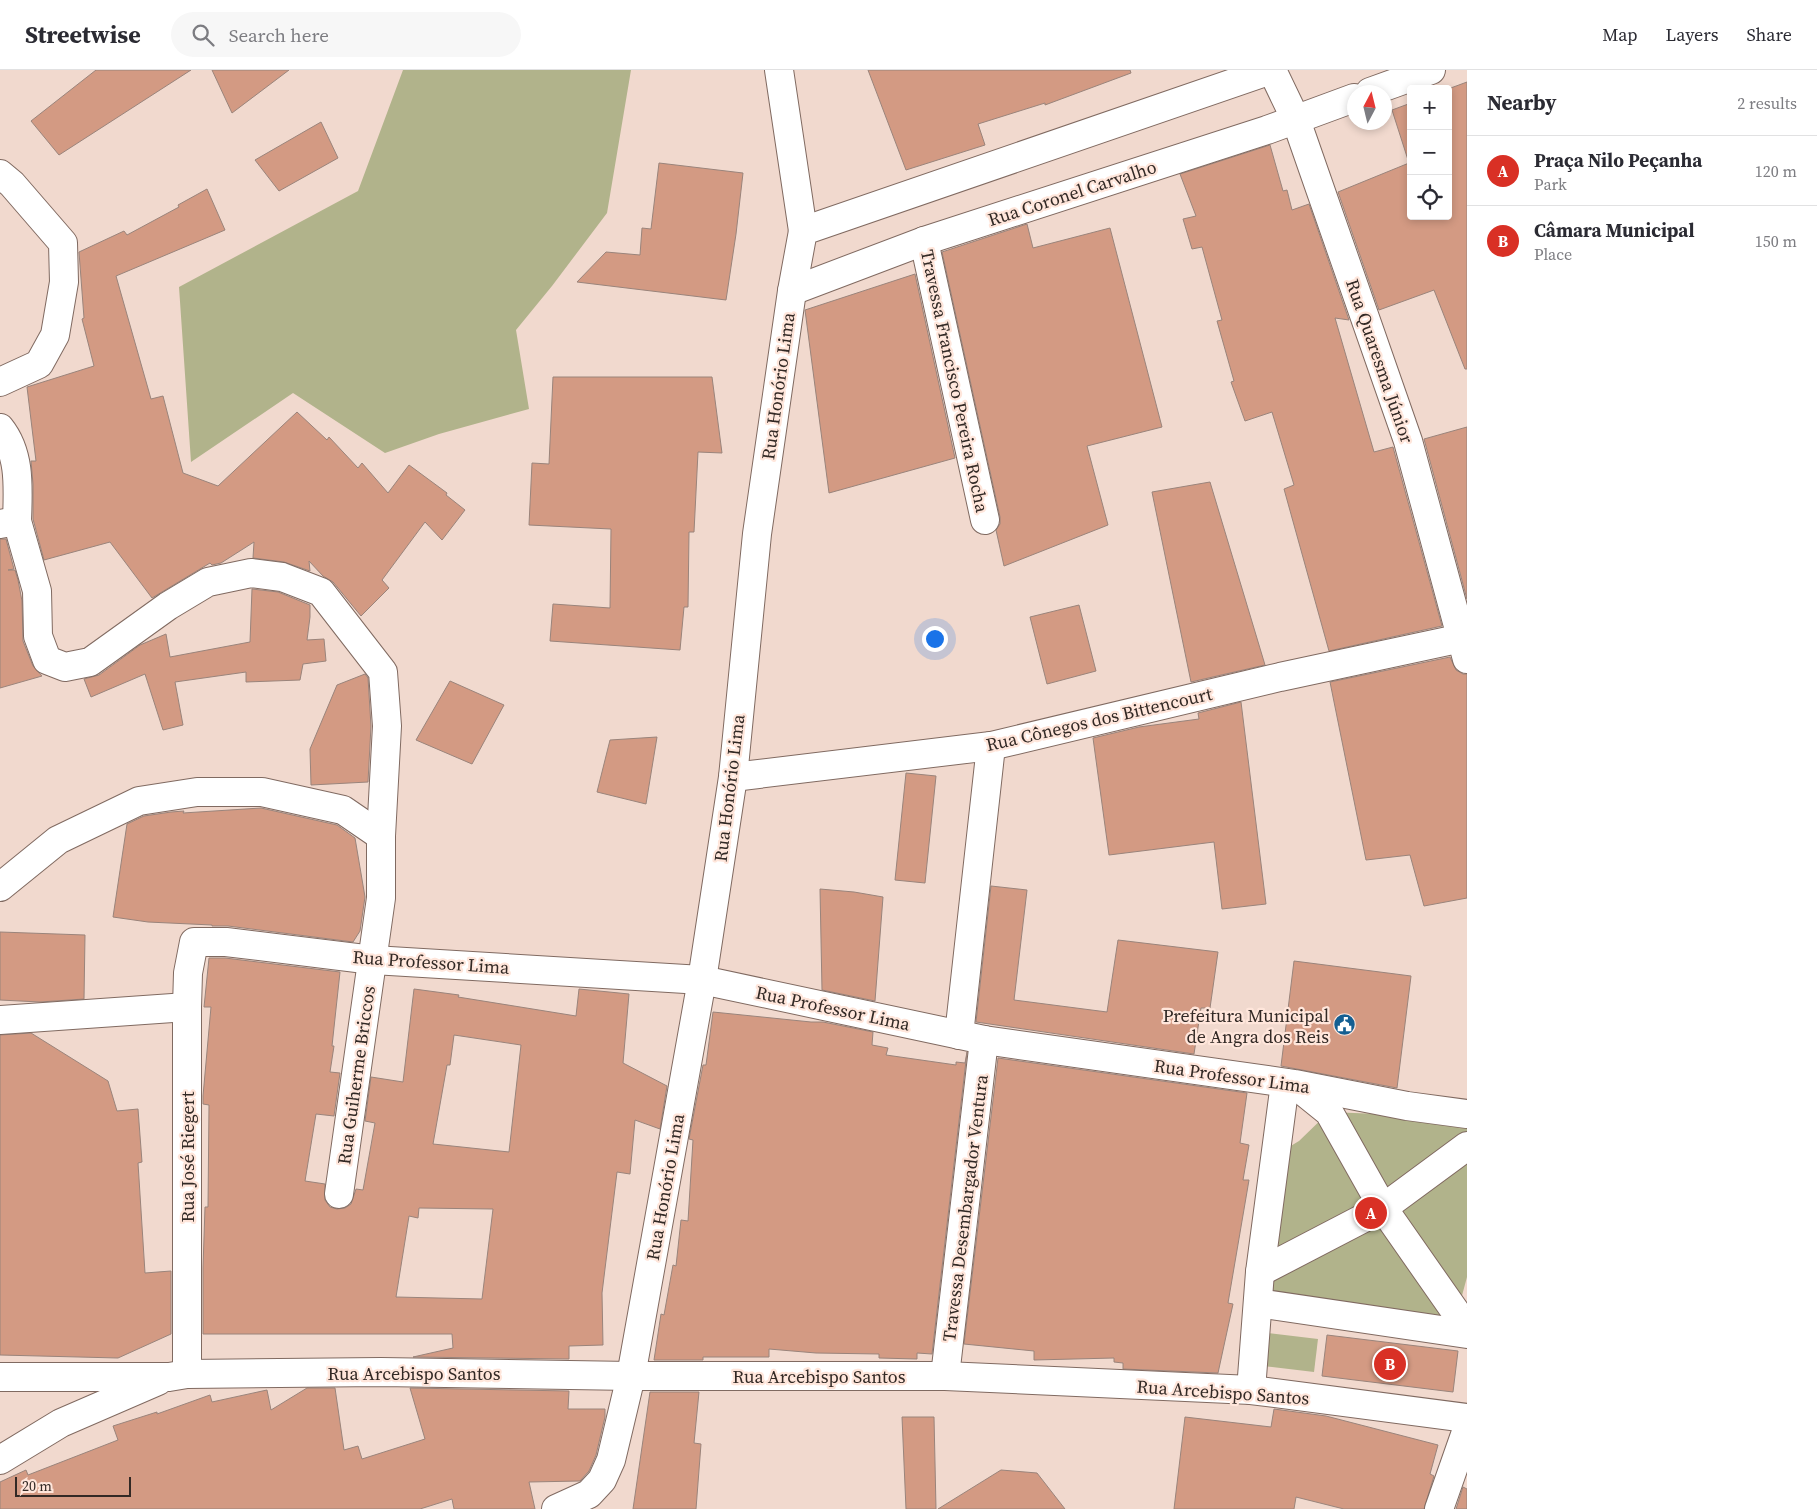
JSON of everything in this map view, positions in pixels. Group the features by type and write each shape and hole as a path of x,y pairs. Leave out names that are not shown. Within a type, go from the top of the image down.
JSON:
{"street":[{"name":"Rua Honório Lima","path":"556,1509 588,1494 602,1480 611,1460 631,1376 702,980 733,776 757,534 792,292 803,231 780,70"},
{"path":"803,231 1271,70"},
{"name":"Rua Quaresma Júnior","path":"1271,70 1296,120 1408,441 1465,645"},
{"path":"1390,85 1432,70"},
{"name":"Rua Coronel Carvalho","path":"792,292 924,241 1296,120 1347,101"},
{"path":"0,174 12,184 63,243 64,282 55,335 40,364 0,382"},
{"name":"Travessa Francisco Pereira Rocha","path":"924,241 985,520"},
{"path":"0,428 8,438 18,474 9,522"},
{"name":"Rua Guiherme Briccos","path":"9,522 37,592 38,636 47,660 65,666 90,662 168,606 208,582 251,573 282,577 321,592 383,672 388,726 381,836 382,898 339,1194"},
{"name":"Rua Cônegos dos Bittencourt","path":"733,776 992,746 1280,677 1465,645"},
{"name":"Travessa Desembargador Ventura","path":"945,1376 972,1037 992,746"},
{"path":"0,887 58,840 140,801 197,792 262,792 343,810 381,836"},
{"name":"Rua Professor Lima","path":"194,942 226,942 373,960 702,980 972,1037 1290,1083 1407,1106 1467,1114"},
{"name":"Rua José Riegert","path":"178,1375 188,973 194,942"},
{"path":"0,1020 187,1007"},
{"path":"1251,1390 1260,1272 1290,1083 1329,1112 1383,1208 1457,1314 1467,1321"},
{"path":"1260,1272 1383,1208 1467,1146"},
{"path":"1258,1303 1467,1334"},
{"name":"Rua Arcebispo Santos","path":"0,1377 381,1372 631,1376 945,1376 1251,1390 1467,1418"},
{"path":"0,1460 61,1423 178,1375"},
{"path":"1439,1509 1467,1429"}],"green space":[{"path":"403,70 631,70 607,213 516,330 529,409 439,434 385,453 293,393 191,462 179,287 358,191"},
{"path":"1329,1112 1379,1114 1467,1125 1467,1277 1457,1314 1423,1318 1266,1293 1284,1150 1299,1141"},
{"path":"1267,1333 1318,1339 1314,1372 1263,1366"}],"building":[{"path":"96,70 191,70 59,155 31,121"},
{"path":"212,70 289,70 232,113"},
{"path":"868,70 1130,70 1131,73 1045,105 1045,103 978,124 985,145 906,170"},
{"path":"1467,82 1467,369 1465,369 1434,290 1379,310 1338,192 1407,164 1407,220 1452,220 1452,88"},
{"path":"1407,104 1407,157 1392,110"},
{"path":"321,122 338,158 279,191 255,160"},
{"path":"1270,145 1283,191 1287,190 1292,210 1309,204 1349,320 1335,318 1374,452 1393,447 1442,626 1329,651 1284,489 1294,485 1272,412 1245,421 1231,382 1234,381 1217,321 1222,320 1202,247 1192,249 1183,219 1196,216 1180,174"},
{"path":"659,163 743,173 726,300 577,282 606,252 640,255 642,228 651,229"},
{"path":"207,189 225,230 116,276 151,399 163,396 183,473 218,486 297,412 327,440 329,437 358,468 362,463 388,493 409,465 447,493 446,495 465,510 442,540 425,522 382,580 389,588 361,616 333,582 323,576 309,561 310,571 284,562 253,558 254,542 221,563 212,565 210,563 152,598 110,542 44,560 33,519 31,461 36,461 27,387 94,366 82,319 84,318 79,252 124,231 127,235 179,207 178,205"},
{"path":"1027,224 1033,248 1110,228 1162,427 1087,446 1108,525 1004,566 996,530 1000,524 1000,517 942,252"},
{"path":"915,274 955,458 829,493 805,310"},
{"path":"553,377 712,377 722,453 698,452 694,532 689,532 688,607 684,607 680,650 550,641 553,604 610,608 611,529 529,525 532,463 549,464"},
{"path":"1467,427 1467,599 1424,439"},
{"path":"1210,482 1265,665 1191,682 1152,492"},
{"path":"0,539 6,539 14,569 8,570 15,570 18,580 22,601 23,641 33,666 42,676 0,688"},
{"path":"252,589 278,592 310,605 307,640 324,639 326,661 303,664 300,680 246,682 246,672 175,682 183,725 163,730 145,674 91,697 84,679 99,675 140,645 166,634 170,657 250,642"},
{"path":"1079,605 1096,671 1047,684 1030,617"},
{"path":"1450,657 1456,670 1467,674 1467,898 1424,906 1410,855 1366,860 1330,682"},
{"path":"365,674 368,678 371,726 368,782 311,785 310,749 337,685"},
{"path":"450,681 504,705 472,764 416,740"},
{"path":"1241,702 1266,904 1222,909 1214,842 1109,855 1093,738 1139,727 1199,719 1198,713"},
{"path":"657,737 646,804 597,792 610,740"},
{"path":"906,773 936,776 925,883 895,880"},
{"path":"261,808 337,825 355,838 365,897 360,931 353,942 228,926 148,922 113,917 127,824 144,816 171,812 184,811 183,813"},
{"path":"991,886 1027,890 1014,1000 1107,1012 1118,940 1218,952 1210,1008 1201,1008 1194,1054 976,1022"},
{"path":"820,889 883,897 875,1001 822,990"},
{"path":"0,932 85,935 84,999 40,1002 0,1000"},
{"path":"209,958 225,958 340,972 330,1072 340,1073 334,1116 316,1114 305,1181 325,1184 325,1200 330,1207 337,1209 345,1208 351,1204 356,1189 363,1190 375,1123 365,1121 371,1077 403,1082 414,989 576,1016 579,989 629,994 623,1063 667,1086 660,1129 635,1120 630,1174 617,1172 602,1293 603,1345 569,1346 569,1359 413,1357 453,1348 452,1334 203,1334 203,1268 205,1207 208,1207 209,1105 203,1104 203,1096 211,1007 204,1007","holes":["454,1035 521,1045 509,1152 433,1144 447,1065 450,1065","419,1208 493,1209 482,1299 396,1297 409,1216 418,1218"]},
{"name":"Prefeitura Municipal de Angra dos Reis","path":"1294,961 1411,976 1397,1088 1281,1066"},
{"path":"713,1012 823,1022 873,1032 872,1045 888,1048 886,1055 956,1065 956,1062 965,1063 967,1052 932,1354 917,1353 917,1359 879,1358 879,1354 816,1353 769,1349 769,1357 703,1357 703,1360 654,1360 661,1314 664,1315 673,1265 676,1266 681,1220 688,1221 693,1140 689,1139 703,1065 706,1065"},
{"path":"31,1033 108,1081 117,1111 138,1109 142,1162 138,1163 145,1273 171,1271 171,1334 118,1358 0,1355 0,1035"},
{"path":"998,1058 1247,1093 1240,1143 1249,1145 1243,1180 1249,1180 1228,1303 1233,1304 1218,1373 1123,1369 1123,1363 1114,1362 1114,1358 1034,1360 1034,1351 964,1344"},
{"path":"1327,1335 1458,1351 1453,1392 1322,1376"},
{"path":"307,1388 335,1388 344,1450 358,1446 362,1459 425,1439 410,1388 569,1391 568,1409 605,1409 605,1417 596,1455 589,1471 580,1481 529,1482 535,1509 454,1509 452,1499 420,1509 0,1509 0,1482 26,1470 28,1475 118,1440 113,1426 157,1412 157,1414 210,1395 212,1402 267,1390 271,1410"},
{"path":"650,1392 699,1392 694,1443 701,1444 696,1509 633,1509"},
{"path":"1274,1409 1326,1416 1438,1445 1430,1474 1434,1476 1424,1509 1344,1509 1296,1497 1294,1509 1174,1509 1185,1417 1271,1427"},
{"path":"902,1417 934,1417 936,1509 906,1509"},
{"path":"1001,1470 1037,1473 1065,1509 938,1509"},
{"path":"1463,1487 1467,1489 1467,1509 1456,1509"}],"place":[{"name":"Prefeitura Municipal de Angra dos Reis","path":"1345,1025"},
{"name":"Praça Nilo Peçanha","path":"1371,1213"},
{"name":"Câmara Municipal","path":"1390,1364"}]}
